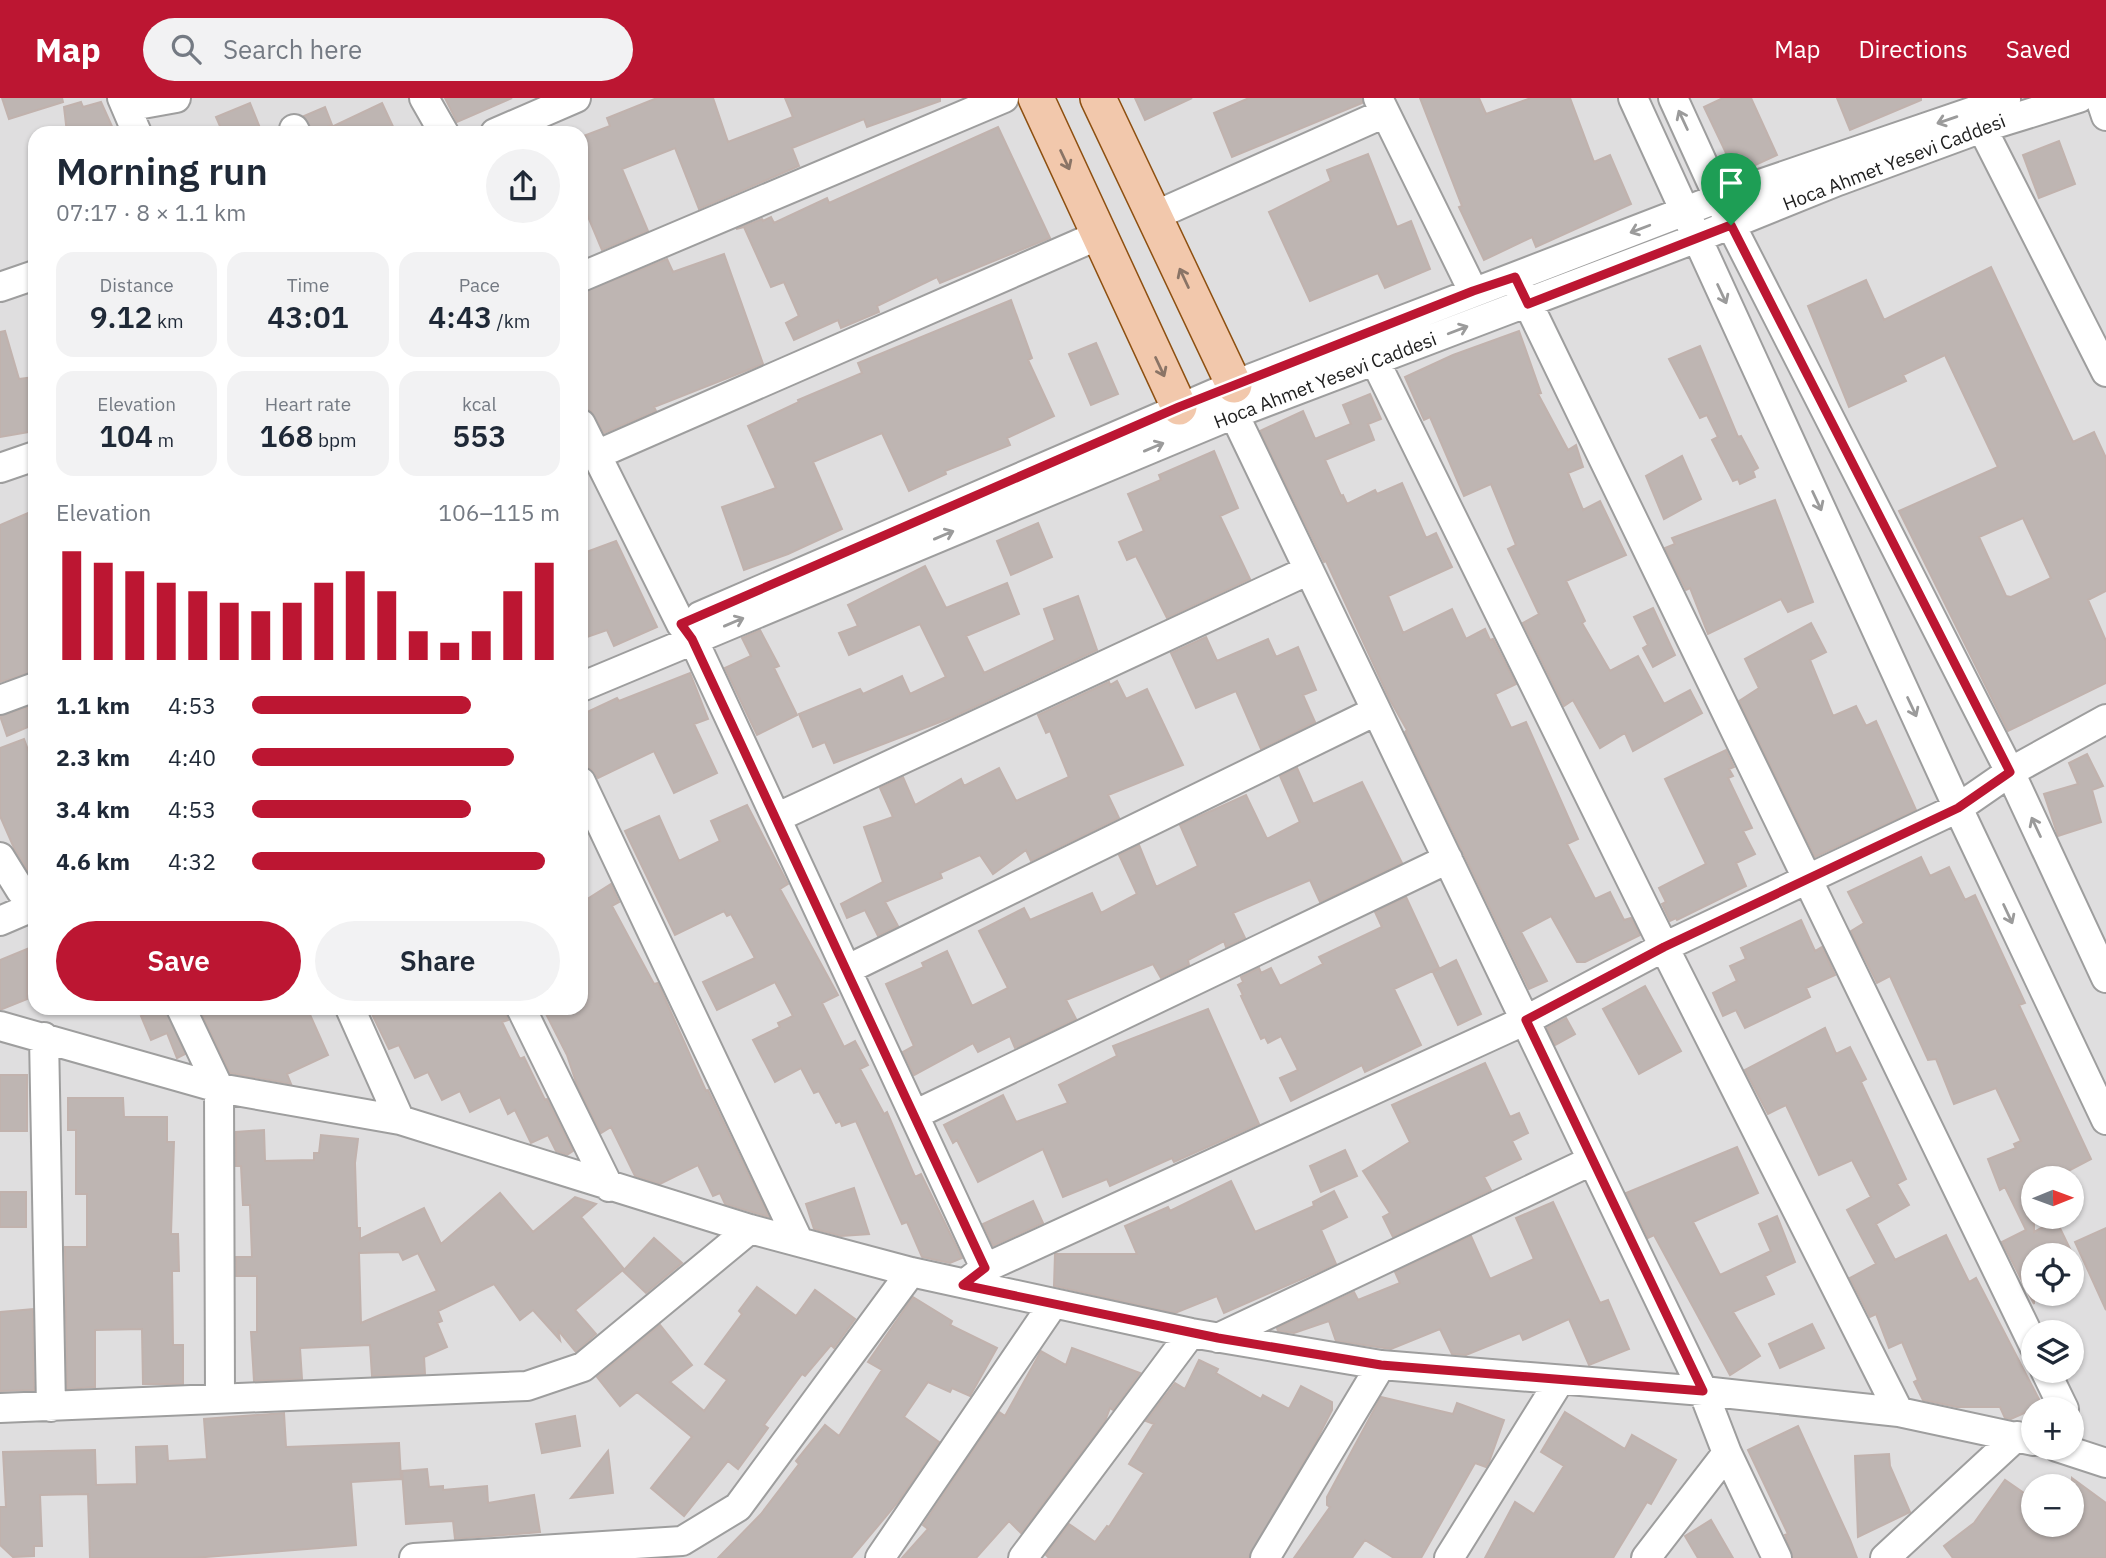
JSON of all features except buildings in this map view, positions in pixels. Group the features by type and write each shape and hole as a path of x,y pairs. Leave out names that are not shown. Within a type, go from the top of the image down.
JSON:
{"main road":[{"path":"1036,98 1179,407"},
{"path":"1098,98 1154,216 1234,399"}],"street":[{"path":"134,126 124,102 176,98"},
{"path":"424,98 440,126"},
{"path":"511,126 576,98"},
{"path":"588,274 1004,98"},
{"path":"1633,98 1958,808 2106,1120"},
{"path":"1673,98 1731,225 2010,772 2106,978"},
{"name":"Hoca Ahmet Yesevi Caddesi","path":"588,666 687,632 1234,399 1473,291 1719,198 1992,107 2079,98"},
{"path":"2100,98 2106,116"},
{"path":"1154,216 1382,105 1473,291"},
{"path":"1992,107 2106,372"},
{"name":"Hoca Ahmet Yesevi Caddesi","path":"588,683 687,632 1179,407 1234,399 1375,361 1697,239 1838,181 1992,107"},
{"path":"596,455 1099,235"},
{"path":"0,287 28,277"},
{"path":"1515,277 2021,1320"},
{"path":"1375,361 1664,947 1899,1412"},
{"path":"1234,399 1307,570 1703,1391 1727,1452 1777,1558"},
{"path":"588,438 778,817 985,1268"},
{"path":"0,468 28,458"},
{"path":"778,817 1307,570"},
{"path":"0,700 28,690"},
{"path":"848,970 1376,711"},
{"path":"963,1285 985,1268 1526,1020 1664,947 1958,808 2010,772 2106,719"},
{"path":"588,797 799,1242"},
{"path":"0,857 23,896 0,920"},
{"path":"914,1115 1448,859"},
{"path":"184,1015 219,1088 220,1398"},
{"path":"353,1015 400,1120"},
{"path":"524,1015 609,1187"},
{"path":"0,1026 219,1088 400,1120 750,1229 912,1272 1204,1335 1381,1365 1703,1391 1899,1412 2021,1437"},
{"path":"44,1037 51,1407"},
{"path":"1023,1558 1204,1335 1591,1161"},
{"path":"0,1408 527,1386 583,1367 750,1229"},
{"path":"414,1558 679,1549 738,1507 912,1272"},
{"path":"880,1558 1053,1304"},
{"path":"1265,1558 1381,1365"},
{"path":"1449,1558 1560,1380"},
{"path":"1885,1558 2021,1441"},
{"path":"2084,1442 2096,1459"},
{"path":"1646,1558 1727,1452"}],"shaded area":[{"path":"0,98 2106,98 2106,1558 0,1558"}],"route":[{"path":"1731,225 2010,772 1958,808 1664,947 1526,1020 1703,1391 1381,1365 1218,1338 963,1285 985,1268 778,817 692,639 681,624 1179,407 1473,291 1515,277 1528,304 1731,225"}]}
